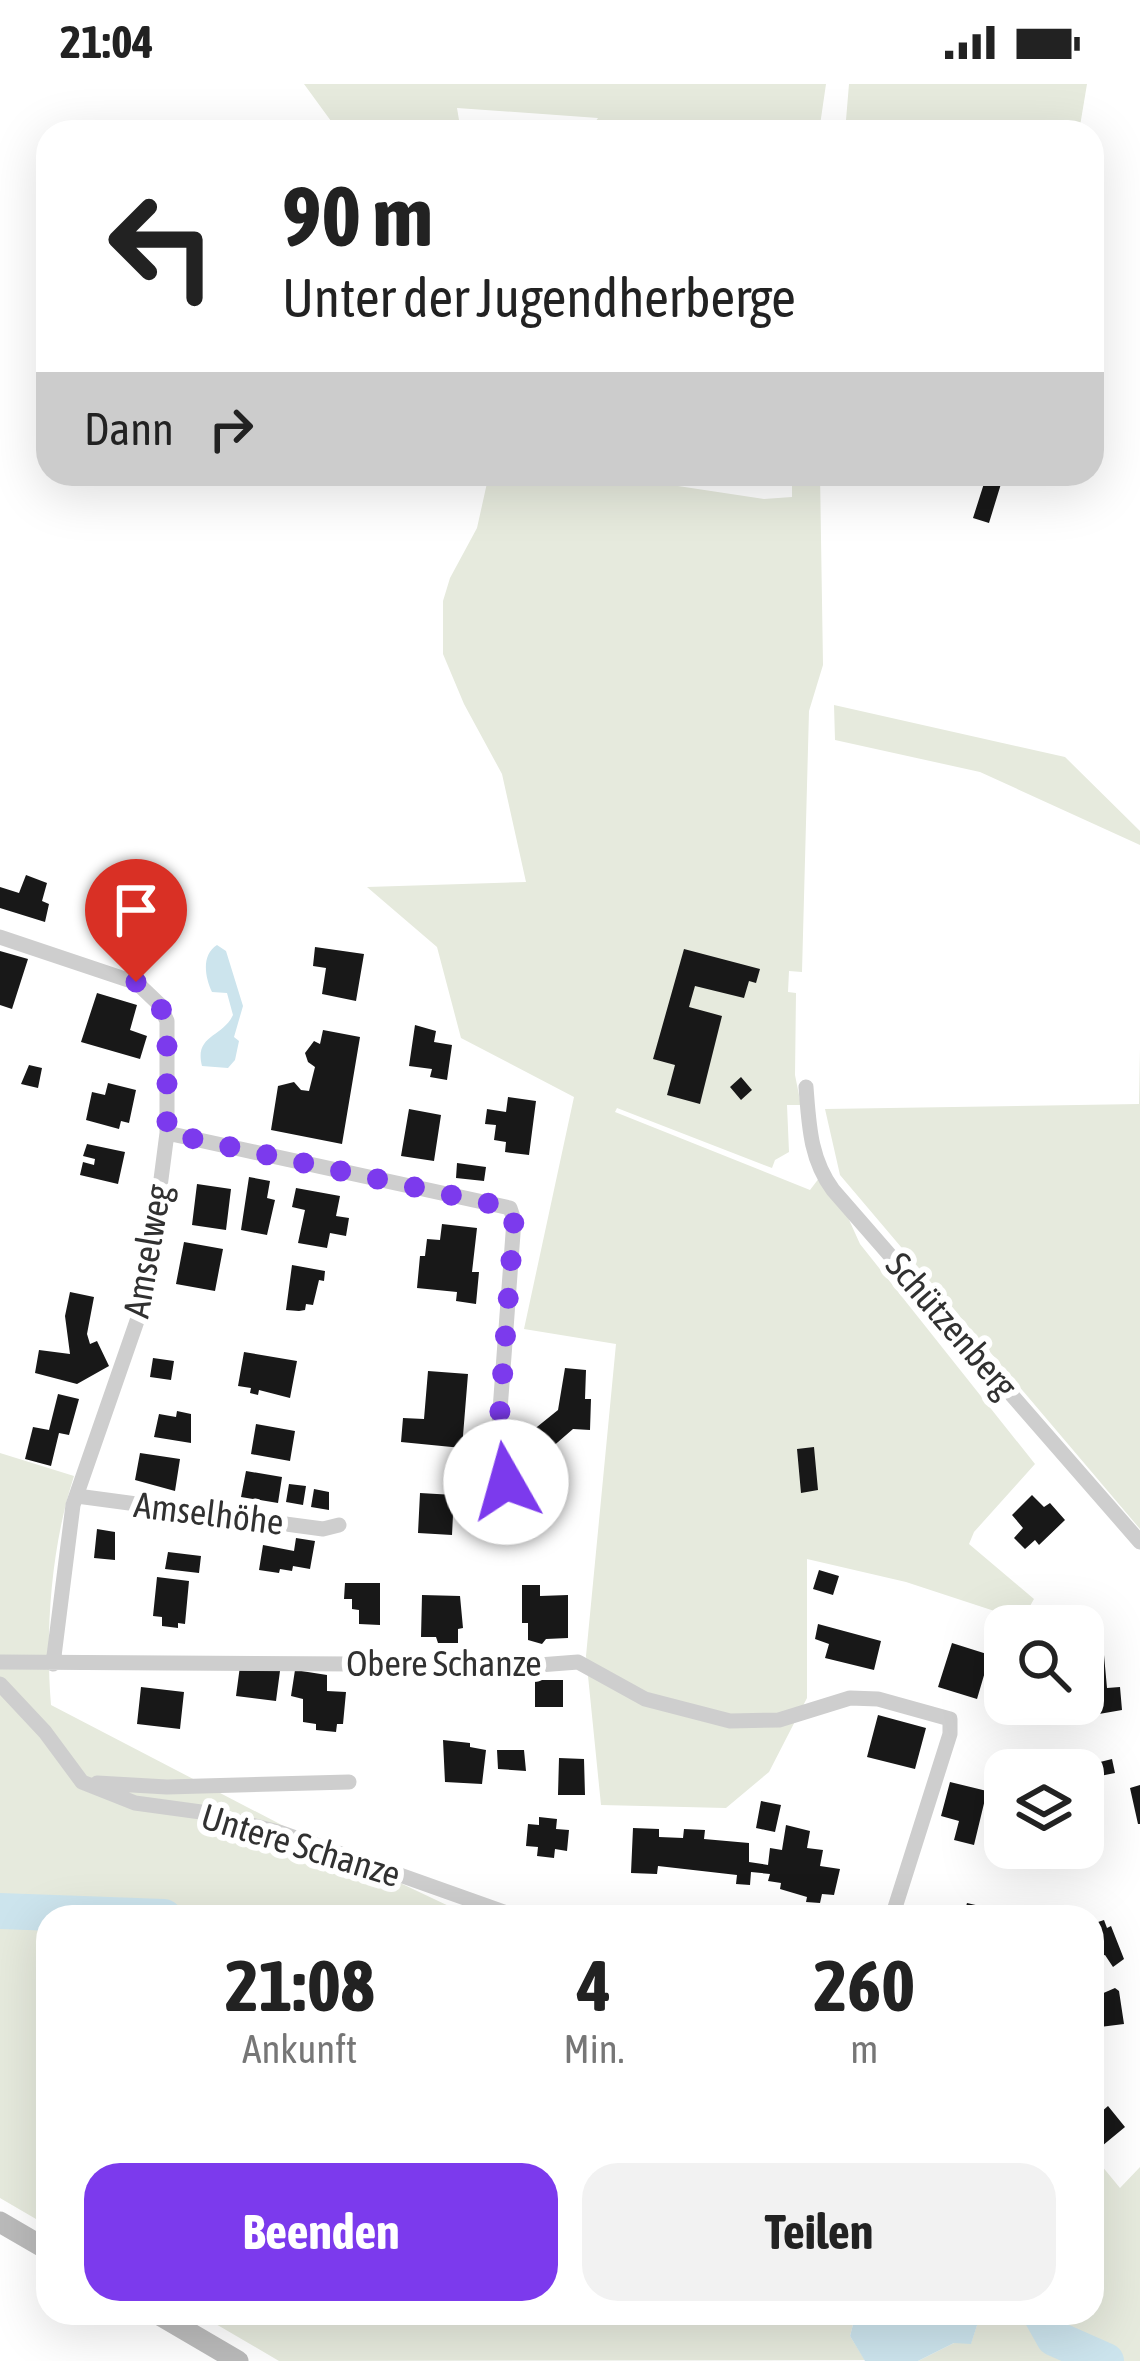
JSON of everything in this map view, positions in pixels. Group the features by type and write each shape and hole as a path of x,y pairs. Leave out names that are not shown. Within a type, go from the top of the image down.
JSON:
{"main road":[{"path":"0,2222 36,2243"},
{"path":"176,2325 238,2361"}],"street":[{"name":"Amselweg","path":"0,937 136,982 159,1004 167,1022 167,1133 146,1295 68,1528 53,1664"},
{"name":"Schützenberg","path":"806,1088 814,1151 832,1190 1140,1542"},
{"path":"167,1133 510,1208 514,1220 497,1451 506,1482"},
{"name":"Amselhöhe","path":"77,1496 323,1529 339,1525"},
{"name":"Obere Schanze","path":"0,1662 578,1662 645,1699 730,1721 779,1720 850,1698 878,1699 950,1719 950,1734 896,1905"},
{"path":"0,1684 45,1732 82,1782"},
{"name":"Untere Schanze","path":"82,1782 167,1786 349,1782"},
{"name":"Untere Schanze","path":"82,1782 135,1803 201,1812 282,1833 484,1905"}],"shaded area":[{"path":"304,84 826,84 821,120 597,120 457,108 459,120 330,120"},
{"path":"849,84 1087,84 1081,120 846,120"},
{"path":"486,486 678,486 764,499 792,497 792,486 820,486 823,665 809,711 802,972 789,971 788,992 796,993 795,1075 801,1105 787,1105 789,1152 775,1160 772,1168 617,1108 615,1112 810,1190 826,1169 860,1244 1035,1464 974,1532 969,1544 1034,1599 1031,1605 984,1608 906,1582 807,1559 807,1698 769,1772 726,1808 601,1805 586,1656 616,1344 524,1329 574,1097 461,1038 437,947 367,887 526,882 502,774 443,654 443,601 477,528"},
{"path":"834,705 1065,757 1140,831 1140,845 980,772 835,740"},
{"path":"1140,1048 1140,1529 840,1175 825,1109 1139,1104"},
{"path":"0,1453 74,1476 52,1589 51,1705 447,1905 36,1905 36,2219 0,2198"},
{"path":"1140,2167 1140,2361 918,2361 954,2343 971,2343 977,2325 1104,2325 1104,2169 1120,2188"},
{"path":"218,2325 853,2325 850,2336 865,2360 279,2361"}],"water":[{"path":"217,945 226,951 243,1006 234,1037 239,1041 235,1060 228,1068 202,1066 201,1056 205,1042 233,1015 227,993 212,992 208,980 207,960"},
{"path":"853,2325 977,2325 971,2344 954,2343 918,2361 865,2361 850,2336"}],"building":[{"path":"983,486 1000,486 989,523 973,518"},
{"path":"26,875 47,883 42,901 49,904 45,922 0,908 0,887 19,893"},
{"path":"131,886 143,890 141,900 167,908 150,956 110,943"},
{"path":"315,947 364,954 356,1001 322,994 326,968 313,966"},
{"path":"684,949 760,969 756,983 749,981 744,998 695,986 689,1007 722,1016 700,1104 667,1095 675,1065 653,1059"},
{"path":"0,951 28,959 12,1009 0,1005"},
{"path":"97,993 137,1005 130,1030 147,1036 140,1059 81,1042"},
{"path":"415,1025 436,1031 434,1042 452,1045 447,1080 430,1077 432,1069 409,1066"},
{"path":"323,1030 360,1037 342,1144 271,1130 278,1086 294,1082 309,1091 315,1067 305,1053 314,1041 320,1044"},
{"path":"29,1065 42,1068 38,1088 21,1084"},
{"path":"741,1077 752,1090 741,1100 730,1087"},
{"path":"108,1083 136,1090 129,1123 121,1121 119,1129 86,1120 92,1092 105,1095"},
{"path":"508,1097 536,1101 529,1155 505,1152 506,1142 494,1140 496,1125 485,1124 487,1109 506,1112"},
{"path":"409,1109 441,1115 434,1161 401,1156"},
{"path":"87,1144 125,1152 118,1184 80,1175 83,1162 94,1165 95,1159 83,1156"},
{"path":"457,1163 486,1167 484,1181 456,1178"},
{"path":"249,1177 270,1181 267,1198 275,1200 267,1235 241,1230"},
{"path":"197,1184 231,1189 226,1230 192,1225"},
{"path":"296,1188 340,1196 336,1216 349,1218 346,1236 330,1233 327,1248 298,1243 305,1210 292,1207"},
{"path":"442,1224 477,1228 472,1272 479,1272 476,1304 456,1301 457,1292 417,1288 420,1256 425,1256 427,1239 440,1240"},
{"path":"184,1242 223,1249 215,1291 176,1284"},
{"path":"292,1265 325,1271 313,1305 306,1304 305,1310 286,1310"},
{"path":"70,1292 94,1297 87,1334 90,1344 97,1341 109,1366 77,1384 35,1373 39,1350 70,1354 65,1316"},
{"path":"244,1352 297,1361 290,1398 259,1390 258,1395 238,1386"},
{"path":"153,1358 174,1361 171,1380 150,1377"},
{"path":"565,1368 586,1370 590,1430 573,1429 543,1455 527,1435 558,1410"},
{"path":"428,1371 468,1374 462,1448 401,1442 403,1418 424,1419"},
{"path":"58,1394 79,1399 69,1435 59,1433 51,1466 25,1459 33,1427 49,1430"},
{"path":"177,1411 191,1414 191,1443 154,1437 159,1414 176,1417"},
{"path":"256,1424 295,1431 290,1461 251,1454"},
{"path":"814,1447 818,1490 801,1493 797,1449"},
{"path":"140,1453 180,1459 175,1491 135,1480"},
{"path":"246,1471 282,1477 278,1503 241,1497"},
{"path":"289,1484 306,1486 303,1505 286,1502"},
{"path":"314,1489 329,1492 329,1510 311,1507"},
{"path":"420,1493 454,1495 452,1535 418,1533"},
{"path":"1032,1495 1044,1507 1050,1503 1065,1520 1039,1545 1035,1540 1025,1549 1014,1538 1023,1528 1012,1515"},
{"path":"97,1529 115,1532 115,1560 94,1558"},
{"path":"296,1538 315,1541 310,1569 259,1570 263,1545 294,1551"},
{"path":"168,1552 201,1556 199,1573 165,1569"},
{"path":"819,1570 839,1576 833,1595 813,1589"},
{"path":"157,1577 189,1581 185,1624 178,1623 178,1628 162,1626 162,1617 153,1616"},
{"path":"345,1583 380,1583 380,1625 359,1624 359,1610 352,1609 352,1599 344,1599"},
{"path":"522,1585 540,1585 540,1596 568,1595 568,1638 546,1639 542,1644 528,1640 528,1623 522,1623"},
{"path":"422,1595 460,1596 463,1628 458,1629 458,1643 421,1637"},
{"path":"818,1624 881,1641 874,1670 825,1658 829,1644 815,1639"},
{"path":"952,1643 984,1653 977,1699 938,1687"},
{"path":"1104,1655 1107,1688 1120,1687 1122,1710 1104,1713"},
{"path":"240,1666 280,1671 276,1701 236,1696"},
{"path":"295,1670 327,1675 327,1691 346,1692 343,1724 337,1724 336,1732 316,1730 316,1724 303,1722 303,1699 291,1696"},
{"path":"535,1680 563,1680 563,1707 535,1707"},
{"path":"141,1687 184,1692 180,1729 137,1724"},
{"path":"878,1715 926,1728 915,1769 867,1757"},
{"path":"443,1740 486,1750 482,1784 445,1782"},
{"path":"497,1750 524,1750 526,1771 498,1769"},
{"path":"559,1758 584,1759 585,1795 558,1795"},
{"path":"1112,1759 1115,1773 1104,1775 1104,1761"},
{"path":"950,1782 984,1790 974,1845 954,1840 959,1821 941,1816"},
{"path":"1140,1785 1140,1824 1138,1824 1130,1788"},
{"path":"761,1801 781,1805 775,1832 756,1828"},
{"path":"539,1817 557,1819 556,1829 569,1830 567,1851 555,1849 554,1858 537,1856 538,1847 526,1846 528,1824 539,1825"},
{"path":"786,1825 810,1831 807,1848 823,1850 820,1866 840,1869 834,1895 822,1894 820,1903 806,1902 807,1897 780,1889 781,1883 768,1881 770,1874 751,1872 750,1885 736,1884 737,1875 658,1866 657,1874 631,1873 633,1828 659,1829 659,1837 683,1838 684,1829 705,1830 704,1839 749,1843 749,1862 768,1865 770,1848 782,1850"},
{"path":"1104,1920 1124,1959 1113,1967 1105,1955"},
{"path":"1119,1991 1124,2024 1104,2026 1104,1993"},
{"path":"1108,2106 1125,2127 1104,2144 1104,2110"}],"waterway":[{"path":"0,1911 36,1912"},
{"path":"1047,2325 1054,2338 1106,2361"}],"route":[{"path":"136,982 159,1004 167,1022 167,1133 510,1208 514,1220 497,1451 506,1482"}]}
